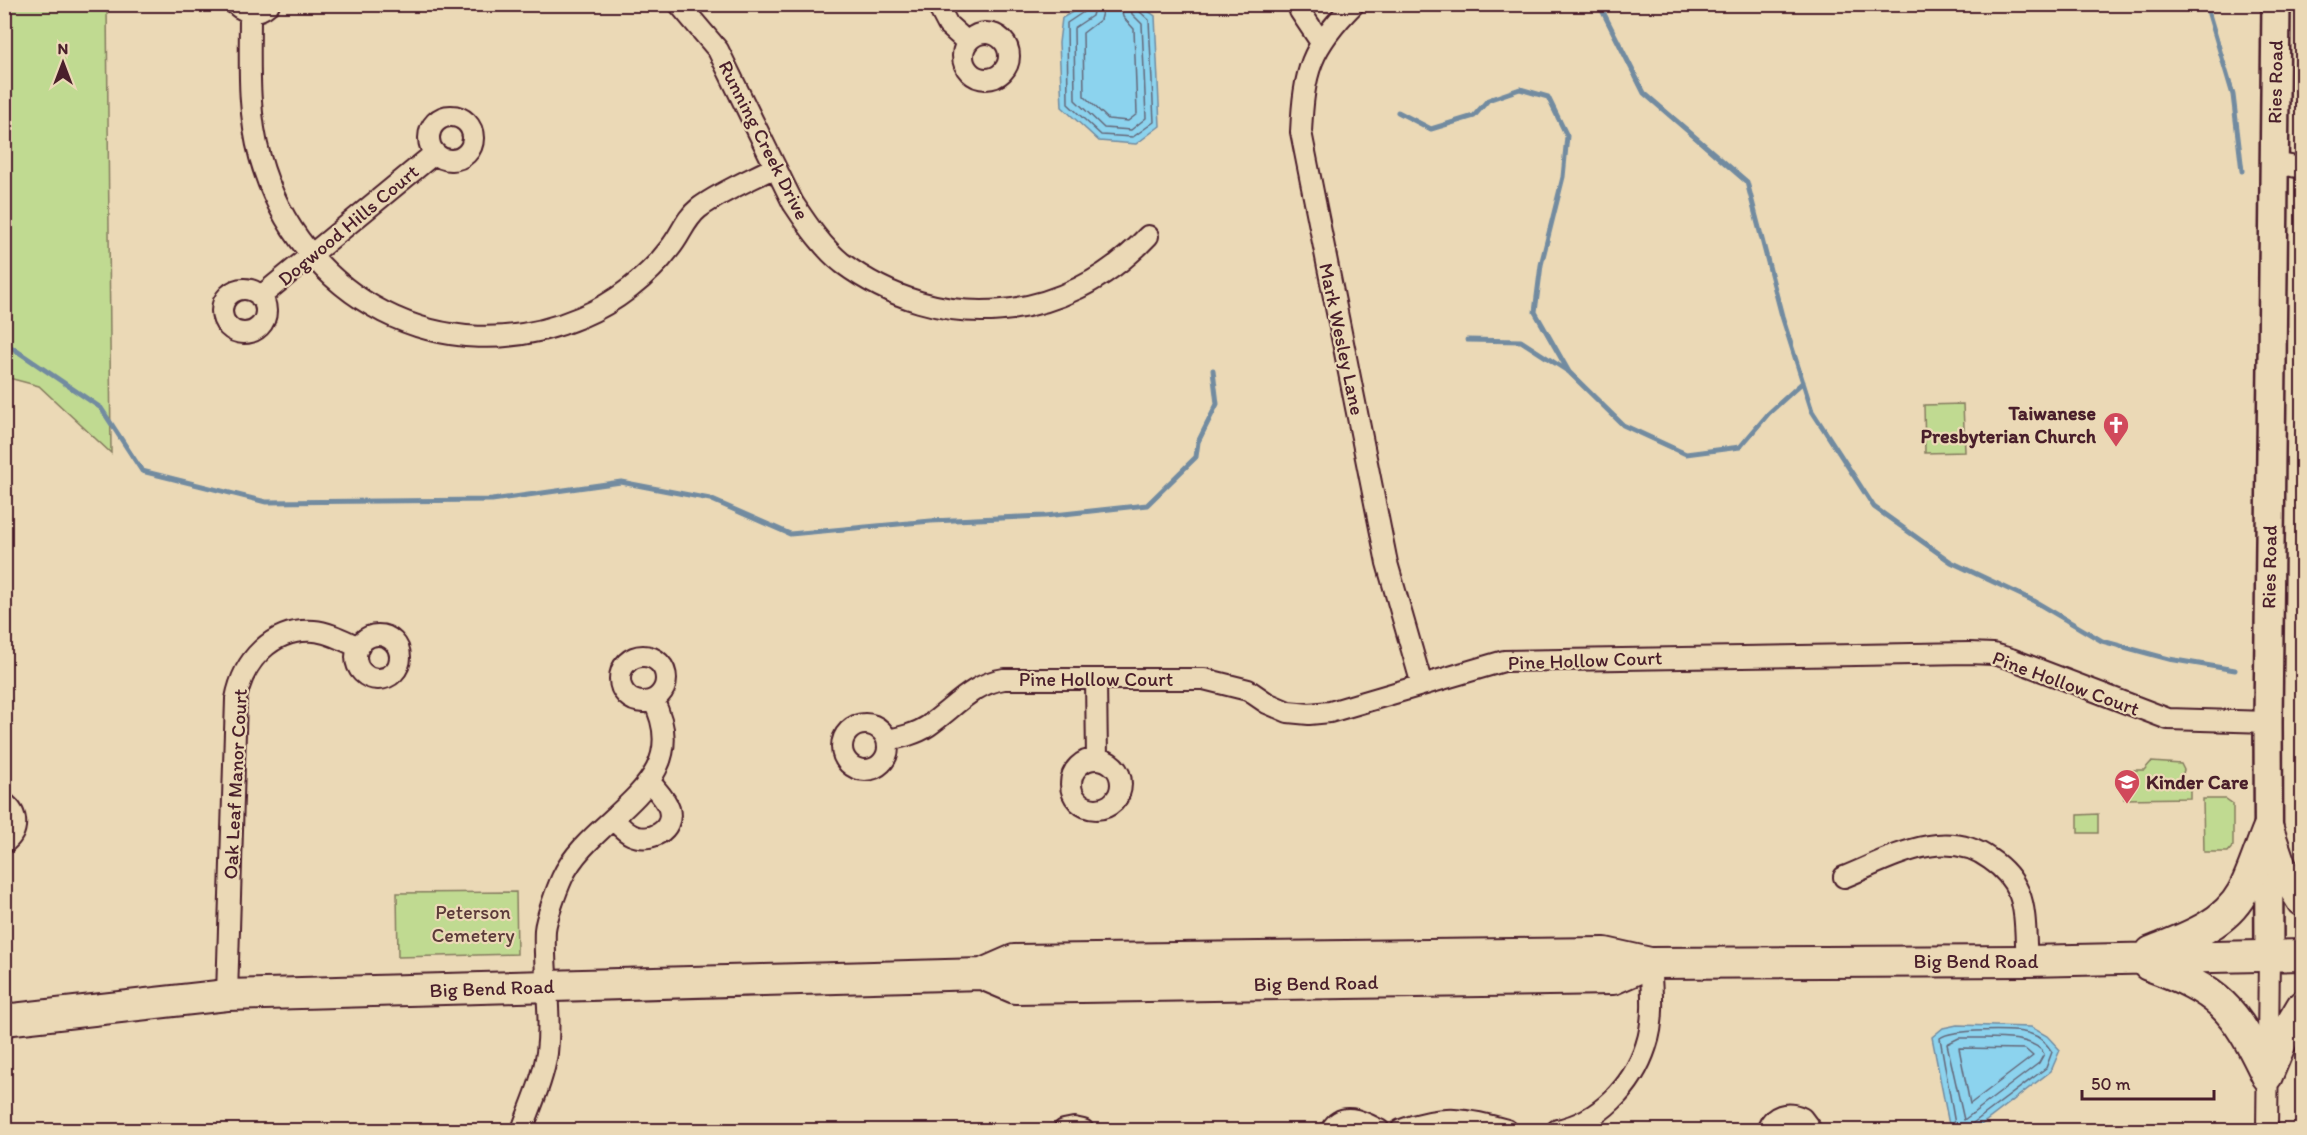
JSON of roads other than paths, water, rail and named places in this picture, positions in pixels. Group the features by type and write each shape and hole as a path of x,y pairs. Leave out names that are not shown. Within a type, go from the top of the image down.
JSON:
{"main road":[{"path":"2268,829 2280,867 2302,901"},
{"path":"2131,959 2188,938 2228,912 2243,892 2268,829"},
{"name":"Big Bend Road","path":"4,1020 227,995 982,974 1014,960 1605,953 1650,963 2027,961 2302,955"},
{"path":"2131,959 2187,979 2218,1000 2249,1038 2267,1076"},
{"path":"2267,1076 2283,1038 2302,1006"}],"street":[{"path":"269,4 258,12 243,8 259,155 286,222 312,256 345,288 371,307 399,321 453,334 520,335 582,317 603,306 641,279 657,264 698,209 775,167"},
{"name":"Running Creek Drive","path":"679,4 718,50 793,203 807,224 842,262 905,298 953,311 989,312 1046,302 1087,285 1124,261 1148,236"},
{"path":"937,4 948,26 967,42"},
{"path":"1299,4 1300,11 1320,41"},
{"name":"Mark Wesley Lane","path":"1354,4 1320,41 1313,53 1304,90 1301,132 1387,563 1422,685"},
{"name":"Ries Road","path":"2267,1131 2268,722 2276,4"},
{"name":"Dogwood Hills Court","path":"260,297 435,153"},
{"path":"2274,163 2302,168"},
{"name":"Oak Leaf Manor Court","path":"227,995 236,699 240,678 252,658 271,641 291,634 313,631 359,647"},
{"name":"Pine Hollow Court","path":"888,740 914,734 927,727 988,681 1004,679 1204,679 1248,690 1267,703 1288,712 1309,714 1330,712 1504,661 1969,653 1993,654 2011,659 2168,719 2268,722"},
{"path":"1096,680 1097,759"},
{"path":"522,1131 540,1086 547,1053 548,987 545,928 562,878 575,856 650,782 664,742 663,724 653,700"},
{"path":"614,820 629,834 637,837 656,836 665,829 669,822 668,806 650,782"},
{"path":"4,803 12,811 16,825 14,833 4,843"},
{"path":"1844,877 1930,844 1959,844 1980,852 2011,878 2019,895 2027,961"},
{"path":"1557,1131 1571,1128 1611,1102 1625,1086 1638,1064 1647,1045 1652,1018 1650,963"},
{"path":"1767,1131 1774,1119 1788,1114 1802,1118 1811,1131"},
{"path":"1331,1131 1340,1121 1353,1119 1379,1131"},
{"path":"1401,1131 1428,1120 1456,1119 1507,1131"},
{"path":"1064,1131 1074,1128 1083,1131"}],"water":[{"path":"1086,4 1140,5 1155,16 1160,126 1136,144 1099,141 1062,107 1059,43 1062,18"},
{"path":"1957,1025 2031,1027 2047,1036 2060,1050 2051,1071 1977,1128 1950,1130 1932,1037 1943,1028"}],"waterway":[{"path":"1599,4 1644,93 1747,182 1782,316 1812,411 1874,507 1951,562 2034,601 2102,641 2169,659 2235,670"},
{"path":"2206,4 2233,95 2242,171"},
{"path":"1398,112 1431,129 1474,116 1488,100 1520,89 1548,97 1567,136 1563,177 1541,265 1535,312 1569,372"},
{"path":"1467,340 1521,341 1569,372 1623,425 1686,454 1740,447 1769,413 1803,382"},
{"path":"4,347 11,347 101,408 142,471 266,502 492,500 621,482 710,499 790,534 931,521 1045,516 1147,505 1196,457 1198,442 1217,404 1213,370"}],"place":[{"name":"Taiwanese Presbyterian Church","path":"2116,448"},
{"name":"Kinder Care","path":"2127,805"}],"park label":[{"name":"Peterson Cemetery","path":"473,924"}]}
